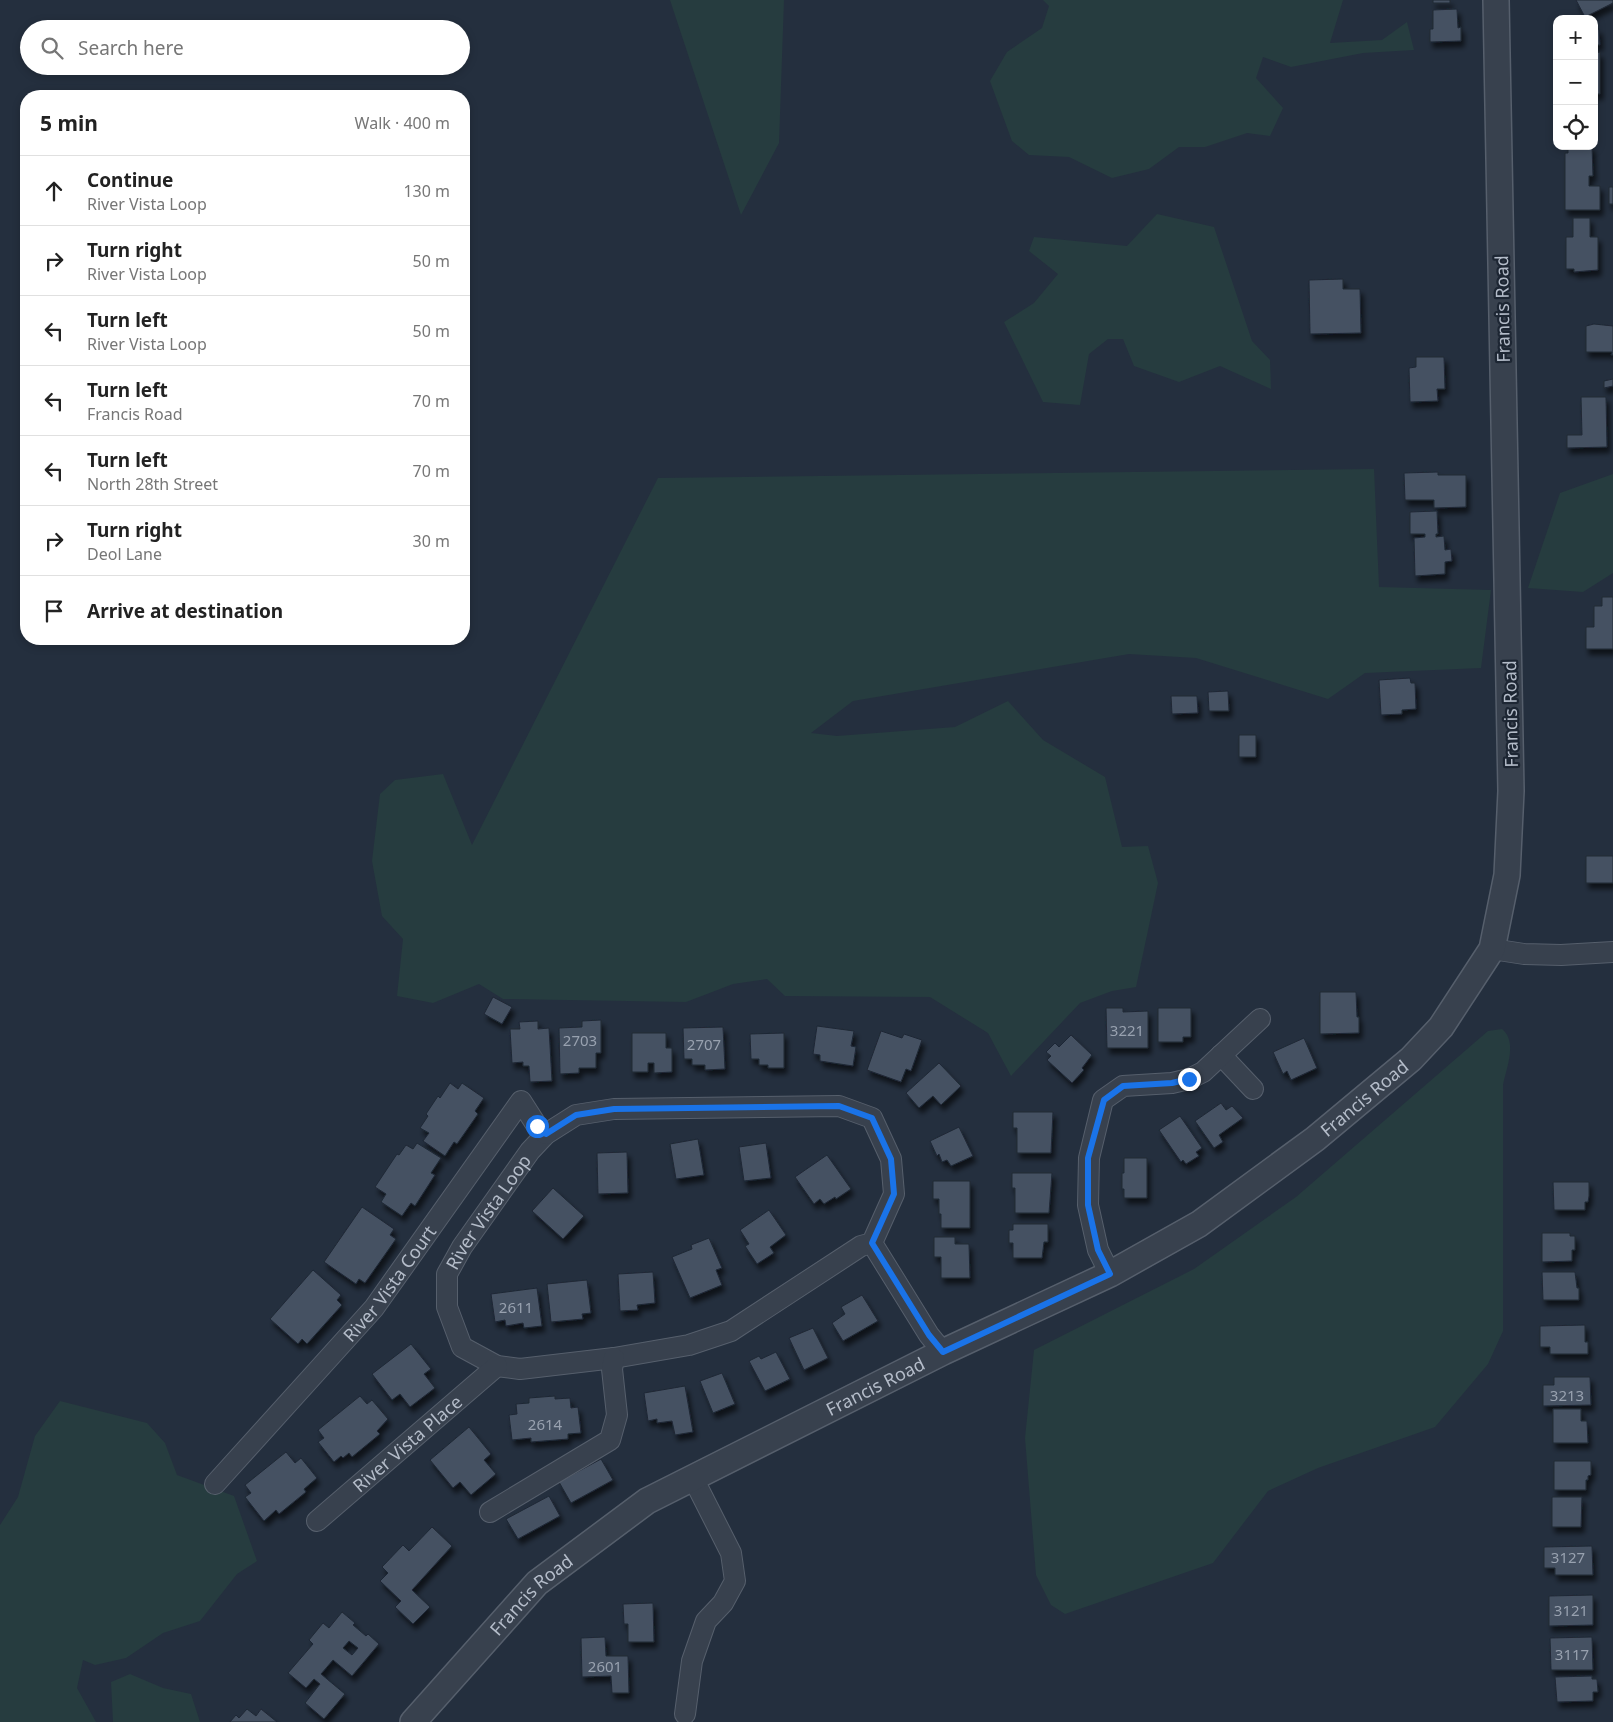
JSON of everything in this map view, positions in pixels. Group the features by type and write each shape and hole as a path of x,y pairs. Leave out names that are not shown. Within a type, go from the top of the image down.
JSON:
{"street":[{"name":"Francis Road","path":"413,1722 536,1583 647,1501 943,1352 1110,1274 1199,1224 1315,1138 1410,1058 1441,1028 1492,949 1507,875 1511,791 1496,0"},
{"path":"1492,949 1533,955 1613,952"},
{"path":"1110,1274 1098,1250 1088,1205 1088,1158 1104,1100 1123,1086 1172,1083 1189,1079 1203,1072 1260,1019"},
{"path":"1221,1055 1253,1089"},
{"name":"River Vista Court","path":"215,1484 374,1308 521,1101 537,1126 546,1134"},
{"name":"River Vista Loop","path":"839,1106 872,1118 891,1159 894,1194 872,1243 861,1246 731,1331 689,1345 614,1358 520,1369 497,1366 462,1348 447,1307 447,1274 462,1247 530,1151 546,1134 576,1115 614,1109 839,1106"},
{"path":"872,1243 929,1335 943,1352"},
{"path":"490,1512 610,1440 617,1415 612,1368 614,1358"},
{"name":"River Vista Place","path":"317,1521 497,1366"},
{"path":"685,1714 692,1662 706,1622 723,1603 736,1581 731,1553 693,1478"}],"green space":[{"path":"670,0 784,0 779,143 741,215"},
{"path":"1043,0 1343,0 1330,43 1382,40 1407,22 1414,50 1363,53 1291,67 1263,57 1256,78 1283,108 1270,136 1247,133 1205,147 1179,147 1149,169 1112,178 1069,157 1029,155 1012,141 990,81 1007,52 1042,28 1049,6"},
{"path":"1157,214 1214,227 1252,341 1270,360 1271,389 1220,366 1179,382 1134,366 1123,339 1108,339 1089,354 1080,405 1043,402 1004,322 1034,303 1058,274 1029,251 1034,237 1127,246"},
{"path":"1374,469 1379,587 1491,590 1481,668 1365,673 1328,699 1196,658 1129,654 853,701 811,733 837,736 955,727 1008,701 1043,740 1105,777 1122,847 1148,846 1158,883 1136,987 1112,991 1080,1003 1011,1076 988,1033 930,997 785,996 767,979 733,984 686,1002 503,999 479,984 433,1003 397,996 403,939 382,916 372,861 380,794 395,780 443,774 472,845 658,478"},
{"path":"1613,474 1613,573 1583,592 1528,588 1560,493"},
{"path":"1502,1029 1507,1034 1510,1048 1503,1085 1503,1331 1488,1364 1435,1427 1318,1468 1268,1491 1213,1563 1065,1614 1051,1605 1036,1575 1025,1438 1034,1350 1194,1269 1296,1197 1488,1031"},
{"path":"60,1401 147,1423 165,1443 177,1475 234,1496 257,1561 237,1574 200,1621 163,1633 126,1658 95,1665 83,1660 77,1688 96,1722 0,1722 0,1525 18,1497 35,1436"},
{"path":"130,1674 163,1688 191,1694 200,1722 113,1722 111,1682"}],"building":[{"path":"1433,0 1450,0 1450,3 1433,3"},
{"path":"1576,0 1613,0 1613,3 1589,15 1584,15"},
{"path":"1457,9 1458,28 1461,27 1461,41 1430,42 1430,29 1433,29 1433,10"},
{"path":"1598,29 1599,29 1600,45 1598,45"},
{"path":"1598,52 1600,52 1600,94 1598,94"},
{"path":"1568,150 1592,150 1593,176 1589,176 1589,186 1600,186 1600,210 1565,210 1565,153 1568,153"},
{"path":"1609,187 1613,187 1613,204 1609,204"},
{"path":"1573,218 1590,218 1590,237 1598,237 1598,270 1574,272 1574,269 1566,269 1566,237 1573,237"},
{"path":"1343,279 1343,289 1360,289 1361,333 1310,334 1309,280"},
{"path":"1594,324 1613,326 1613,355 1611,355 1612,352 1586,352 1586,326"},
{"path":"1416,357 1444,357 1445,389 1437,389 1438,401 1410,402 1409,368 1416,367"},
{"path":"1613,379 1613,386 1604,388 1604,381"},
{"path":"1581,397 1606,397 1607,447 1567,448 1567,435 1582,435"},
{"path":"1438,472 1438,475 1466,475 1466,507 1434,508 1434,500 1405,500 1404,473"},
{"path":"1437,511 1438,534 1436,534 1436,537 1444,536 1445,550 1451,549 1452,561 1445,562 1445,574 1415,576 1414,538 1425,537 1425,534 1410,534 1410,512"},
{"path":"1602,597 1613,597 1613,649 1586,649 1586,627 1594,627 1594,606 1602,606"},
{"path":"1410,678 1411,683 1415,683 1416,709 1402,710 1402,714 1381,715 1379,680"},
{"path":"1228,691 1229,711 1209,711 1208,692"},
{"path":"1171,696 1197,696 1198,713 1172,714"},
{"path":"1239,735 1256,735 1256,757 1239,757"},
{"path":"1586,856 1613,856 1613,883 1586,883"},
{"path":"1320,992 1356,992 1359,1033 1320,1034"},
{"path":"493,997 512,1007 502,1024 484,1014"},
{"path":"1106,1008 1123,1008 1123,1012 1148,1011 1148,1048 1107,1048"},
{"path":"1158,1008 1191,1008 1191,1037 1183,1037 1183,1042 1158,1042"},
{"path":"601,1020 601,1053 596,1053 596,1068 579,1068 579,1073 560,1074 559,1028 582,1027 582,1021"},
{"path":"538,1021 538,1029 549,1028 552,1081 530,1082 529,1066 523,1066 523,1062 512,1063 510,1029 520,1029 519,1022"},
{"path":"817,1026 854,1031 851,1046 856,1047 853,1066 820,1061 820,1055 813,1054"},
{"path":"723,1027 725,1069 705,1070 705,1065 692,1065 692,1059 684,1059 683,1028"},
{"path":"881,1031 902,1038 904,1034 922,1040 911,1071 906,1069 901,1082 867,1070"},
{"path":"632,1033 666,1033 666,1048 672,1048 672,1072 654,1073 654,1063 648,1063 648,1072 632,1072"},
{"path":"784,1033 784,1068 768,1068 768,1065 759,1065 759,1059 751,1059 750,1034"},
{"path":"1071,1035 1092,1055 1082,1068 1084,1070 1072,1083 1047,1060 1051,1056 1046,1052 1055,1043 1059,1047"},
{"path":"1304,1038 1317,1068 1291,1080 1287,1071 1283,1074 1273,1052"},
{"path":"939,1063 961,1086 941,1105 933,1096 919,1108 906,1093"},
{"path":"450,1083 458,1089 462,1083 484,1098 475,1111 478,1114 457,1144 454,1142 445,1156 423,1141 429,1133 420,1128 428,1116 426,1114 438,1096 440,1098"},
{"path":"1221,1103 1226,1110 1232,1106 1243,1118 1219,1135 1223,1142 1214,1148 1195,1121"},
{"path":"1013,1112 1053,1112 1051,1153 1017,1153 1017,1128 1013,1128"},
{"path":"1180,1116 1202,1148 1196,1152 1199,1156 1186,1164 1183,1160 1181,1162 1159,1130"},
{"path":"959,1127 973,1156 951,1166 947,1160 942,1162 930,1141"},
{"path":"698,1139 704,1175 676,1179 670,1144"},
{"path":"417,1143 441,1158 431,1173 435,1175 415,1206 411,1203 402,1216 381,1202 386,1194 375,1187 397,1154 399,1155 406,1145 413,1149"},
{"path":"766,1143 771,1178 744,1181 739,1147"},
{"path":"627,1152 628,1193 598,1194 597,1153"},
{"path":"827,1155 851,1189 824,1204 820,1199 814,1204 795,1177"},
{"path":"1124,1158 1147,1158 1147,1198 1124,1198 1122,1173 1124,1173"},
{"path":"1012,1173 1052,1173 1049,1213 1015,1213 1015,1188 1012,1188"},
{"path":"933,1181 970,1181 970,1228 941,1228 939,1199 933,1199"},
{"path":"1553,1182 1589,1182 1589,1196 1588,1202 1585,1202 1585,1210 1554,1210"},
{"path":"553,1188 584,1216 563,1239 532,1211"},
{"path":"362,1207 394,1229 390,1235 396,1239 365,1283 359,1279 356,1284 324,1262"},
{"path":"769,1210 786,1235 770,1247 774,1253 757,1264 745,1246 749,1244 740,1230"},
{"path":"1013,1224 1048,1224 1048,1242 1044,1242 1042,1258 1013,1258 1013,1243 1009,1243 1009,1230 1013,1230"},
{"path":"1542,1233 1570,1233 1570,1236 1575,1236 1575,1250 1572,1250 1572,1261 1542,1262"},
{"path":"934,1237 955,1237 955,1244 969,1244 970,1278 941,1278 941,1257 934,1257"},
{"path":"709,1238 722,1268 716,1270 722,1285 690,1298 672,1257 692,1249 691,1245"},
{"path":"313,1270 341,1295 337,1300 342,1305 307,1344 302,1339 298,1344 270,1319"},
{"path":"653,1272 655,1303 637,1305 638,1310 620,1311 618,1274"},
{"path":"1542,1272 1575,1272 1577,1288 1579,1288 1579,1300 1543,1300"},
{"path":"587,1280 591,1313 582,1314 583,1319 551,1322 547,1284"},
{"path":"537,1288 542,1326 524,1328 523,1323 506,1326 505,1320 495,1322 491,1294"},
{"path":"862,1295 878,1321 843,1341 832,1323 845,1314 841,1307"},
{"path":"1585,1325 1585,1342 1588,1342 1588,1354 1550,1354 1550,1347 1540,1347 1540,1326"},
{"path":"813,1328 828,1358 804,1370 789,1338"},
{"path":"411,1344 431,1369 424,1374 435,1388 410,1407 400,1394 392,1400 372,1374"},
{"path":"776,1352 790,1379 765,1391 749,1361 759,1356 761,1359"},
{"path":"722,1373 735,1404 713,1413 700,1381"},
{"path":"1554,1377 1590,1377 1591,1405 1543,1406 1543,1385 1554,1385"},
{"path":"685,1386 693,1432 675,1435 672,1421 657,1423 657,1419 648,1421 644,1393"},
{"path":"360,1396 367,1404 372,1400 388,1419 377,1431 380,1434 352,1457 349,1453 343,1458 341,1456 334,1462 318,1442 324,1438 318,1430"},
{"path":"555,1396 555,1399 570,1398 571,1408 578,1407 581,1433 568,1434 568,1439 531,1442 531,1438 512,1440 509,1415 517,1414 516,1404 529,1403 529,1398"},
{"path":"1553,1409 1581,1409 1581,1421 1587,1421 1588,1443 1553,1443"},
{"path":"469,1427 491,1454 484,1460 496,1474 471,1495 460,1482 453,1488 430,1460"},
{"path":"286,1452 295,1463 301,1458 317,1478 304,1489 306,1492 279,1514 276,1510 264,1521 245,1497 251,1493 245,1485"},
{"path":"601,1459 613,1480 571,1503 559,1482"},
{"path":"1554,1461 1591,1461 1591,1475 1586,1480 1586,1490 1554,1490"},
{"path":"549,1496 560,1516 518,1539 506,1519"},
{"path":"1552,1497 1582,1497 1581,1527 1552,1527"},
{"path":"432,1527 452,1546 412,1590 430,1607 413,1624 395,1607 401,1601 380,1581 388,1573 382,1567 403,1545 409,1551"},
{"path":"1592,1546 1593,1575 1555,1575 1555,1568 1544,1568 1544,1547"},
{"path":"1593,1595 1593,1625 1549,1626 1549,1596"},
{"path":"653,1603 654,1642 628,1642 628,1624 624,1624 623,1604"},
{"path":"342,1612 355,1623 353,1625 366,1636 368,1634 379,1644 352,1676 333,1660 321,1674 345,1694 324,1719 305,1703 320,1684 314,1679 306,1688 288,1673 313,1644 309,1640 323,1623 329,1628","holes":["349,1641 358,1648 352,1655 343,1648"]},
{"path":"605,1637 606,1656 628,1656 629,1693 612,1693 611,1676 582,1677 581,1638"},
{"path":"1592,1637 1593,1670 1551,1670 1550,1638"},
{"path":"1592,1676 1592,1679 1597,1679 1598,1692 1593,1692 1593,1701 1557,1702 1555,1677"},
{"path":"247,1709 256,1716 261,1709 277,1722 230,1722 236,1715 239,1718"}],"route":[{"path":"537,1126 546,1134 576,1115 614,1109 839,1106 872,1118 891,1159 894,1194 872,1243 929,1335 943,1352 1110,1274 1098,1250 1088,1205 1088,1158 1098,1115 1104,1100 1123,1086 1172,1083 1189,1079"}]}
